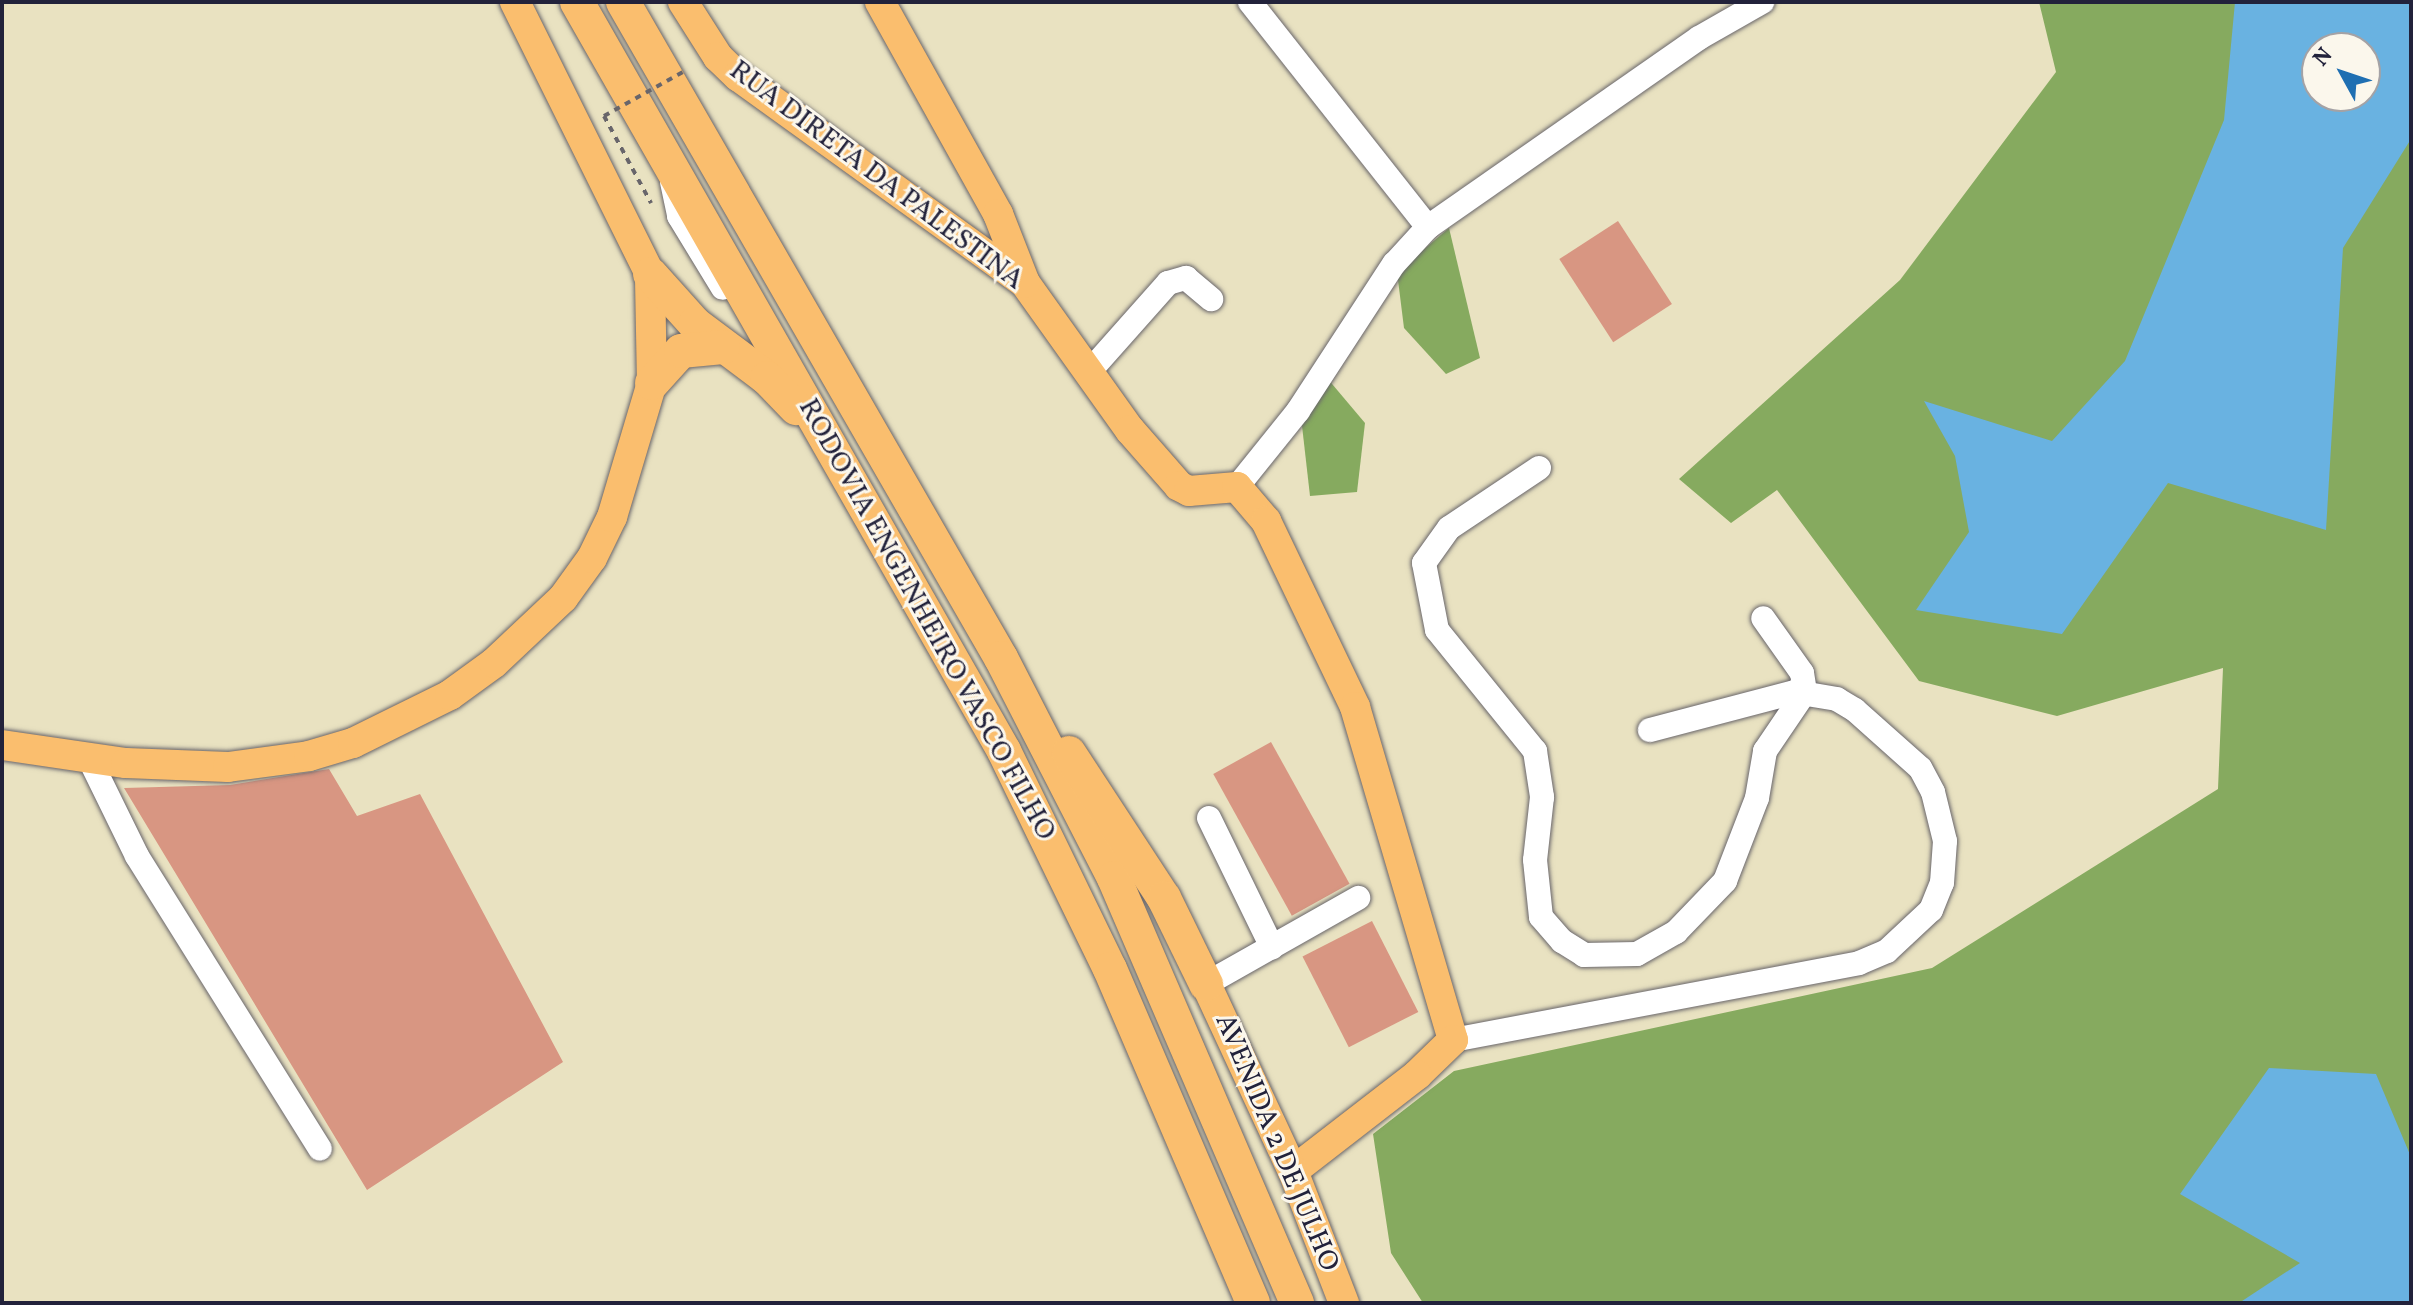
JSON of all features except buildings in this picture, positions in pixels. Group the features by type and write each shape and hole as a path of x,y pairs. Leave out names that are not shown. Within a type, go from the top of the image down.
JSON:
{"highway":[{"name":"RODOVIA ENGENHEIRO VASCO FILHO","path":"577,2 911,581 1004,751 1110,969 1253,1303"},
{"name":"RODOVIA ENGENHEIRO VASCO FILHO","path":"623,2 1001,658 1114,878 1297,1303"},
{"path":"650,274 723,347 767,378 800,413 879,547 911,581"},
{"path":"652,383 681,351 723,347"},
{"path":"1001,658 1136,852 1206,984"}],"main road":[{"path":"2,745 89,758 228,767 309,756 401,722 450,695 530,632 592,558 612,517 652,383 655,326 650,274 515,2"},
{"name":"RUA DIRETA DA PALESTINA","path":"683,2 718,57 738,76 1025,283 1089,372 1179,486 1189,491 1237,487"},
{"path":"880,2 998,214 1025,283"},
{"path":"1237,487 1266,521 1355,707 1453,1040 1417,1075 1293,1171"},
{"name":"AVENIDA 2 DE JULHO","path":"1206,984 1293,1171 1344,1303"}],"street":[{"path":"1250,2 1428,227"},
{"path":"1237,487 1298,411 1394,264 1428,227 1699,38 1762,2"},
{"path":"1089,372 1168,283 1186,278 1211,299"},
{"path":"1539,468 1449,528 1424,563 1437,630 1535,751 1542,797 1535,860 1541,917 1562,941 1584,955 1637,954 1676,932 1725,881 1757,798 1765,751 1805,692 1802,673 1763,618"},
{"path":"1453,1040 1859,963 1914,931 1931,910 1942,883 1945,841 1933,792 1920,768 1855,710 1837,699 1805,692 1650,730"},
{"path":"89,758 137,856 320,1149"},
{"path":"1209,818 1272,947"},
{"path":"1206,984 1358,898"}],"path":[{"path":"651,203 604,116 688,69"}],"green space":[{"path":"2039,2 2411,2 2411,1303 1423,1303 1391,1253 1373,1134 1454,1071 1932,968 2218,789 2223,668 2057,716 1919,681 1777,490 1731,523 1679,479 1900,280 2056,72"},
{"path":"1449,228 1480,358 1446,374 1404,328 1397,272"},
{"path":"1327,378 1365,423 1357,492 1310,496 1301,417"}],"water":[{"path":"2235,2 2411,2 2411,139 2343,248 2326,530 2168,483 2062,634 1916,610 1969,532 1955,456 1924,401 2052,441 2125,361 2224,120"},
{"path":"2269,1068 2376,1074 2411,1157 2411,1303 2239,1303 2300,1263 2180,1194"}]}
